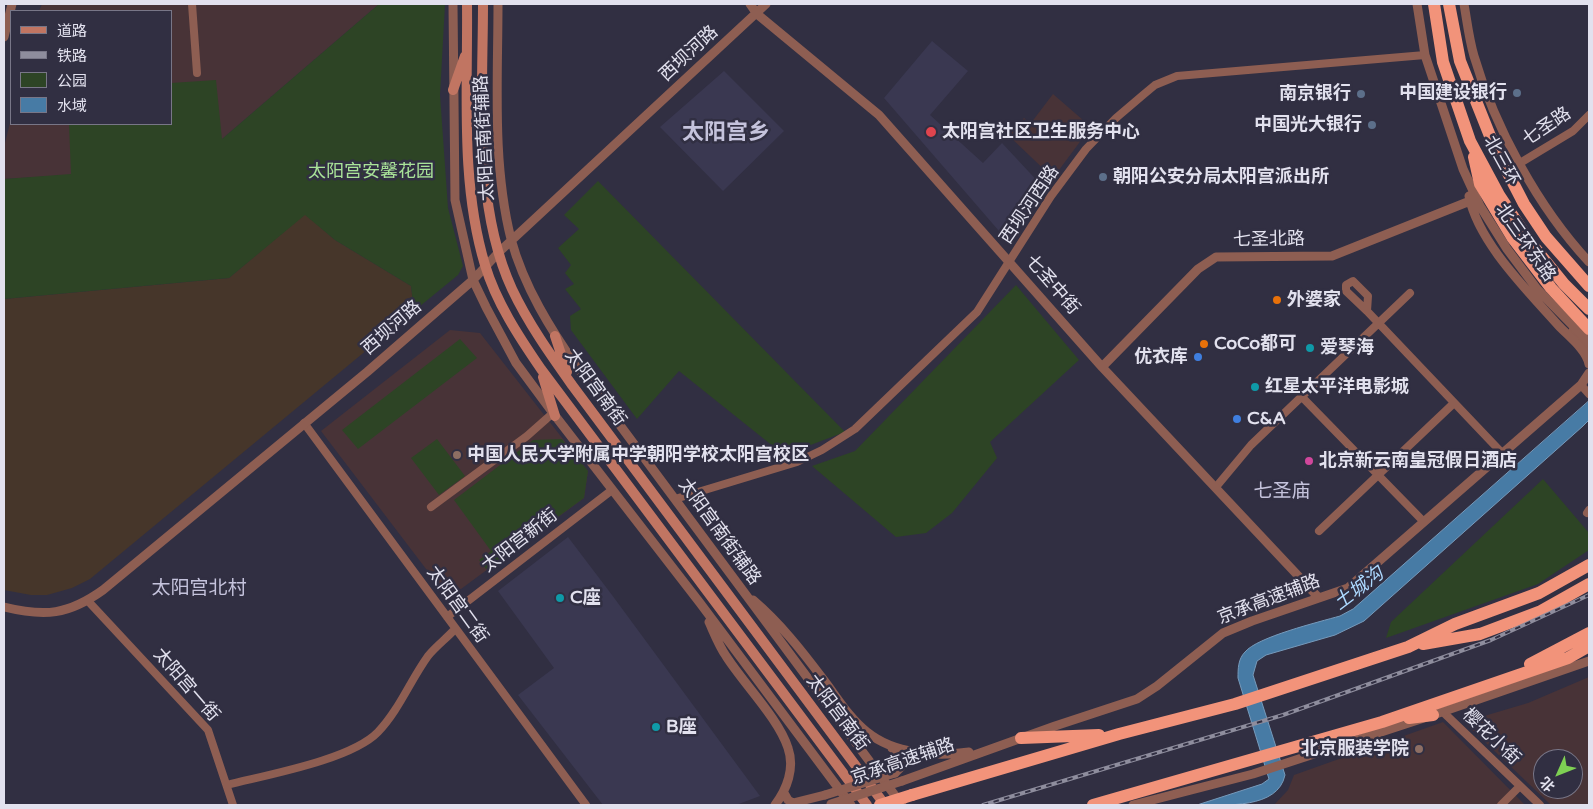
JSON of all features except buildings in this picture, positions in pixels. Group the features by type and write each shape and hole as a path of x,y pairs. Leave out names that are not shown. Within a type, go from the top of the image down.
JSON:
{"highway":[{"name":"北三环","path":"1434,4 1443,62 1470,140 1500,195 1530,242 1564,284 1589,309"},
{"name":"北三环","path":"1449,4 1460,61 1494,146 1524,204 1546,236 1589,286"},
{"path":"1470,140 1480,184 1512,237 1551,288 1589,329"},
{"path":"880,805 1119,734 1235,704 1408,647 1455,624 1562,582 1589,565"},
{"path":"1408,647 1480,634 1541,610 1589,584"},
{"path":"1483,688 1589,633"},
{"path":"1093,805 1382,722 1568,658 1589,646"},
{"path":"1382,722 1438,714"},
{"path":"1021,738 1119,734"},
{"path":"1122,805 1160,786"}],"main road":[{"name":"太阳宫南街","path":"467,4 469,182 484,265 510,320 541,369 867,805"},
{"name":"太阳宫南街","path":"483,4 484,181 499,252 511,287 533,329 572,385 885,805"},
{"path":"453,90 468,50"},
{"path":"555,336 572,385"},
{"path":"541,369 554,414"}],"street":[{"path":"192,4 197,73"},
{"path":"453,4 455,200 473,280 516,363 700,603 851,805"},
{"name":"太阳宫南街辅路","path":"498,4 499,152 503,197 512,240 532,294 555,336 902,805"},
{"name":"七圣中街","path":"750,4 757,14 879,115 1102,367 1319,598"},
{"name":"西坝河路","path":"4,607 36,614 50,614 75,608 88,601 304,423 473,280 484,265 766,4"},
{"name":"北三环东路","path":"1417,4 1425,55 1463,169 1480,206 1507,250 1537,289 1589,342"},
{"path":"1464,4 1474,55 1485,88 1520,163 1546,207 1589,262"},
{"path":"4,37 10,12"},
{"name":"西坝河西路","path":"675,499 797,462 822,450 855,429 977,312 1051,196 1086,150 1116,118 1155,85 1177,76 1425,55"},
{"name":"七圣路","path":"1520,163 1587,121"},
{"path":"1463,169 1472,213 1511,272 1580,348 1589,364"},
{"name":"七圣北路","path":"1102,367 1198,270 1216,257 1332,256 1470,202"},
{"path":"1216,487 1239,457 1410,293"},
{"path":"1367,311 1502,452"},
{"path":"1569,323 1589,353"},
{"name":"京承高速辅路","path":"828,804 902,781 986,750 1137,699 1157,686 1223,633 1348,588 1580,385 1589,373"},
{"path":"1580,385 1588,393"},
{"path":"1301,396 1423,521"},
{"path":"1319,531 1454,402"},
{"path":"431,507 554,414"},
{"name":"太阳宫二街","path":"304,423 586,805"},
{"name":"太阳宫新街","path":"447,617 612,490"},
{"path":"659,500 675,499"},
{"path":"740,588 775,619 866,732 898,752 902,758 902,765 895,773 825,795 793,803 788,800 784,793"},
{"name":"太阳宫一街","path":"88,601 208,730 233,805"},
{"path":"700,603 724,654 777,726 788,747 791,762 784,793 776,805"},
{"path":"227,785 329,757 362,745 377,733 400,705 415,676 429,655 455,629"},
{"path":"1133,805 1253,774 1438,714 1589,661"},
{"name":"樱花小街","path":"1438,714 1540,805"},
{"path":"888,745 943,756 986,750"},
{"path":"1501,805 1520,786"}],"shaded area":[{"path":"42,4 379,4 222,139 71,175 4,179 4,147 10,123 10,125 172,125 172,10 39,10"},
{"name":"太阳宫社区卫生服务中心","path":"932,41 968,71 930,115 983,163 1002,143 1043,187 1016,226 999,231 884,98"},
{"path":"724,71 784,131 723,191 660,127"},
{"path":"1053,94 1091,127 1053,178 1008,135 1024,118 1031,123"},
{"path":"305,214 335,240 411,286 414,311 90,579 72,588 47,595 31,595 4,590 4,299 229,278"},
{"name":"中国人民大学附属中学朝阳学校太阳宫校区","path":"450,330 480,333 588,471 584,498 461,589 439,586 321,431"},
{"path":"568,537 760,796 736,805 603,805 518,695 554,668 498,591"},
{"path":"1589,677 1589,805 1551,805 1545,799 1583,799 1583,749 1533,749 1533,788 1464,722 1528,703"},
{"name":"北京服装学院","path":"1443,722 1525,805 1274,805 1288,790 1294,775"}],"green space":[{"name":"太阳宫安馨花园","path":"379,4 445,4 440,95 448,208 463,266 458,275 414,311 411,286 335,240 305,215 229,278 4,299 4,179 71,174 69,125 172,125 172,83 216,80 222,139"},
{"path":"598,181 845,432 784,455 679,371 637,419 571,330 570,316 581,309 565,289 574,284 565,273 571,265 558,248 579,229 564,215"},
{"path":"1016,285 1079,360 990,442 997,458 952,513 926,533 896,537 812,466 855,451"},
{"path":"460,339 477,358 358,449 342,430"},
{"path":"437,439 465,476 439,495 411,458"},
{"path":"562,439 588,471 584,498 486,569 479,560 491,551 454,500 533,440"},
{"path":"1543,479 1589,533 1589,550 1538,584 1386,638 1391,622"}],"water":[{"path":"1589,401 1589,420 1583,426 1364,621 1335,635 1266,655 1257,661 1253,675 1285,775 1280,786 1272,794 1262,799 1249,803 1197,805 1262,784 1269,779 1238,678 1238,668 1245,652 1262,641 1340,616 1353,609"}],"railway":[{"path":"983,805 1283,715 1491,640 1589,595"}],"place":[{"name":"中国建设银行","path":"1517,93"},
{"name":"南京银行","path":"1361,94"},
{"name":"中国光大银行","path":"1372,125"},
{"name":"太阳宫社区卫生服务中心","path":"931,132"},
{"name":"朝阳公安分局太阳宫派出所","path":"1103,177"},
{"name":"外婆家","path":"1277,300"},
{"name":"CoCo都可","path":"1204,344"},
{"name":"爱琴海","path":"1310,348"},
{"name":"优衣库","path":"1198,357"},
{"name":"红星太平洋电影城","path":"1255,387"},
{"name":"C&A","path":"1237,419"},
{"name":"中国人民大学附属中学朝阳学校太阳宫校区","path":"457,455"},
{"name":"北京新云南皇冠假日酒店","path":"1309,461"},
{"name":"C座","path":"560,598"},
{"name":"B座","path":"656,727"},
{"name":"北京服装学院","path":"1419,749"}],"district":[{"name":"太阳宫乡","path":"726,133"},
{"name":"七圣庙","path":"1282,492"},
{"name":"太阳宫北村","path":"199,589"}],"water label":[{"name":"土城沟","path":"1359,589"}]}
